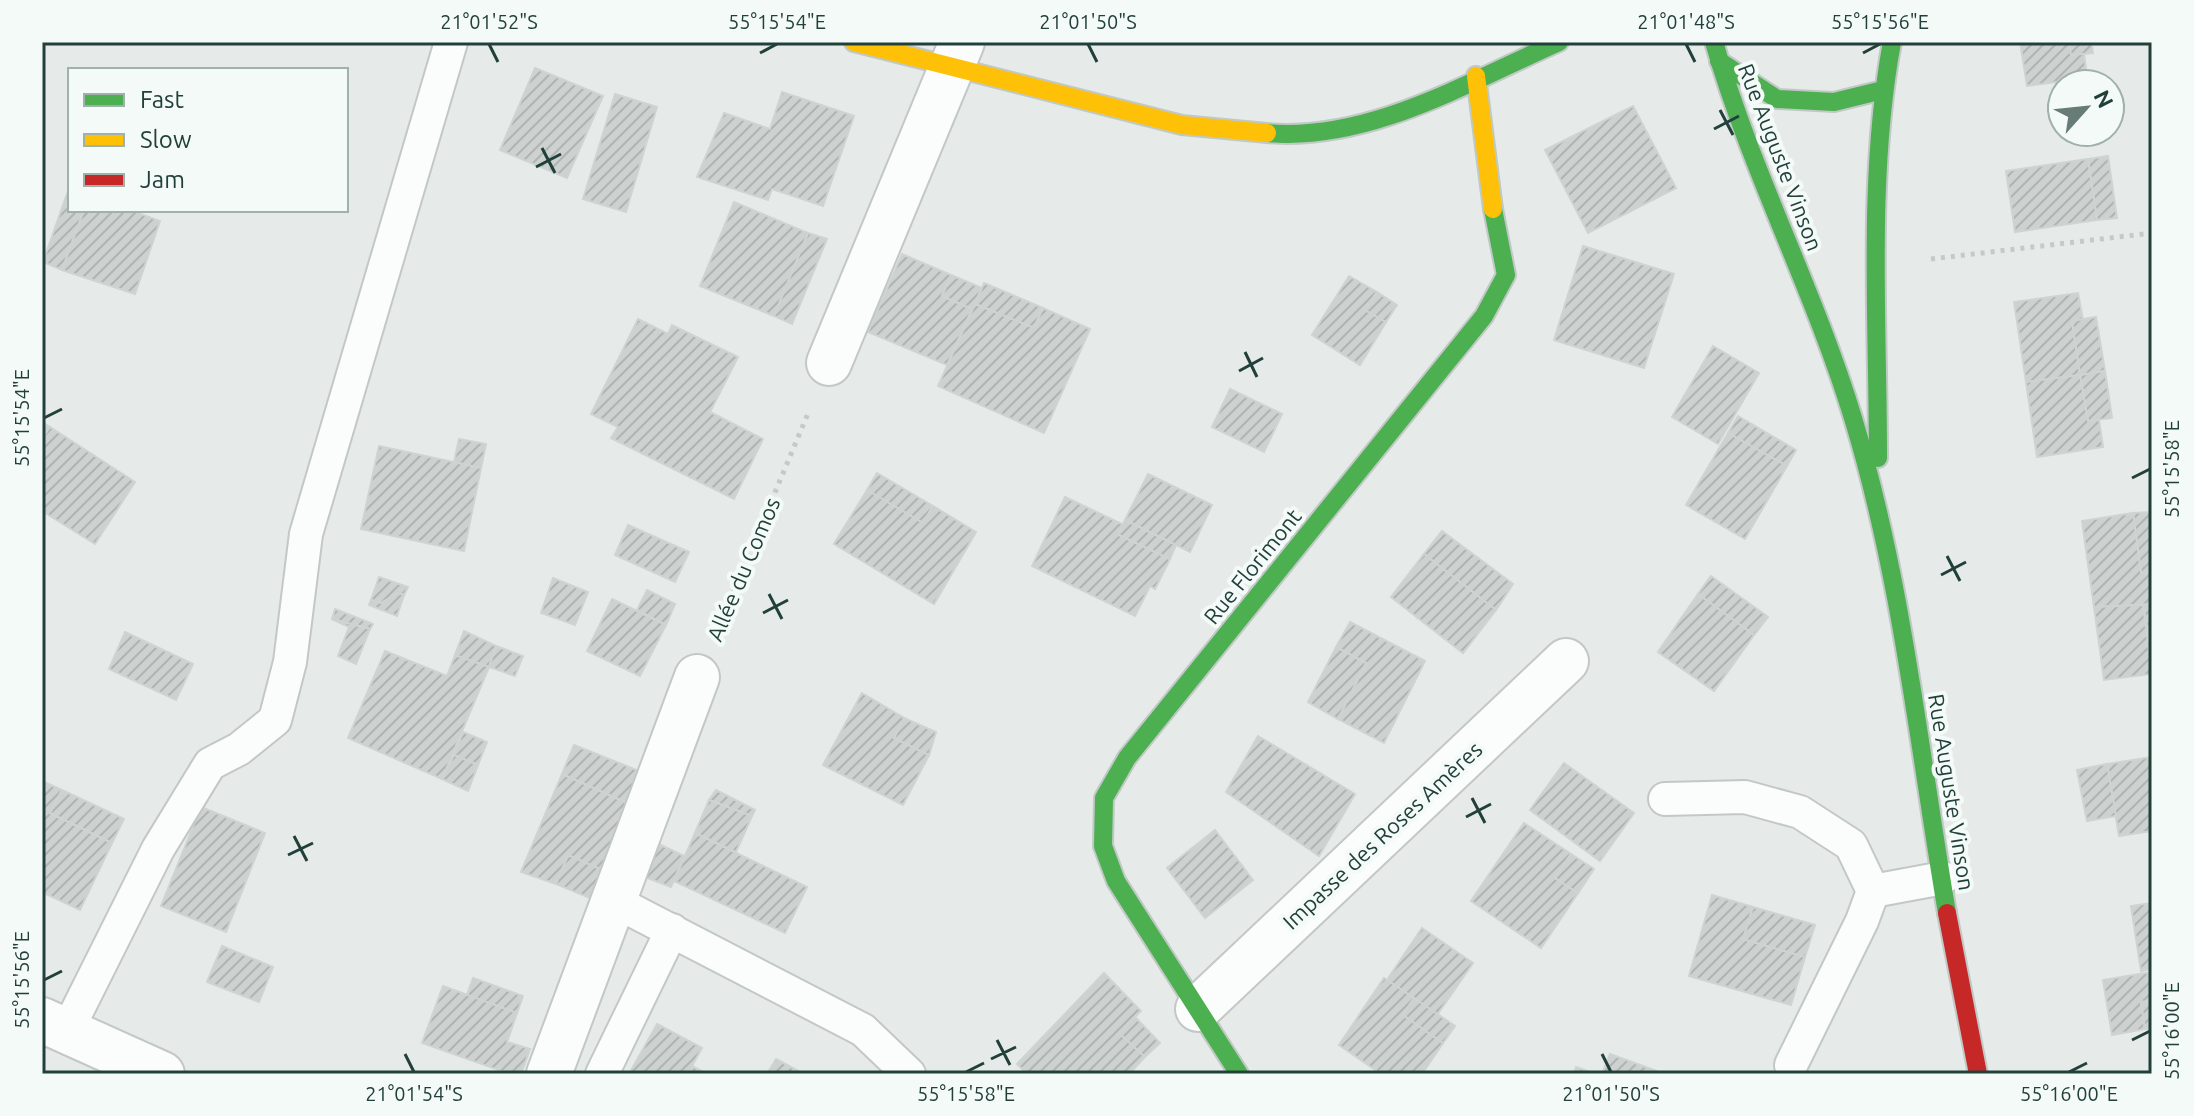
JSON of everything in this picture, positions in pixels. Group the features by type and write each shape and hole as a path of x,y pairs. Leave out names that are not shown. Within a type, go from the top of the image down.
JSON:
{"street":[{"path":"854,42 956,55 1182,125 1294,135 1386,118 1559,42"},
{"name":"Rue Auguste Vinson","path":"1714,42 1853,418 1879,517 1943,878 1953,966 1978,1074"},
{"name":"Rue Auguste Vinson","path":"1879,517 1878,216 1883,90 1892,42"},
{"path":"829,363 956,55"},
{"path":"1719,61 1777,99 1834,102 1883,90"},
{"name":"Rue Florimont","path":"1239,1074 1116,881 1103,846 1104,798 1127,758 1484,316 1506,275 1485,169 1476,76"},
{"name":"Impasse des Roses Amères","path":"1198,1009 1566,661"},
{"path":"549,1074 697,677"},
{"path":"54,1025 162,1074"}],"lane":[{"path":"54,1025 210,764 239,749 275,720 290,662 306,534 451,42"},
{"path":"1665,799 1745,797 1800,812 1851,845 1873,891 1862,921 1791,1065"},
{"path":"1873,891 1943,878"},
{"path":"614,901 863,1030 909,1074"},
{"path":"602,1074 672,930"}],"path":[{"path":"1878,216 1911,261 2152,233"},
{"name":"Allée du Comos","path":"697,677 829,363"}],"building":[{"path":"2020,42 2069,42 2071,55 2084,53 2086,68 2046,68 2046,83 2027,86"},
{"path":"2069,42 2091,42 2093,53 2071,55"},
{"path":"535,68 603,96 567,178 500,150"},
{"path":"782,92 854,116 823,206 772,189 768,200 697,177 724,113 770,129"},
{"path":"615,94 657,107 626,212 583,199"},
{"path":"1633,106 1676,188 1588,233 1545,150"},
{"path":"2108,156 2117,218 2097,220 2088,159"},
{"path":"2088,159 2097,220 2015,232 2006,171"},
{"path":"68,191 68,212 83,212 62,270 43,262"},
{"path":"734,202 808,233 774,316 700,286"},
{"path":"83,212 135,212 160,221 135,294 62,270"},
{"path":"808,233 827,239 792,324 774,316"},
{"path":"1583,246 1674,274 1644,368 1554,340"},
{"path":"902,254 951,275 942,296 972,309 947,365 868,332"},
{"path":"951,275 982,288 972,309 942,296"},
{"path":"1349,276 1377,292 1365,310 1386,322 1360,365 1312,335"},
{"path":"984,283 1043,308 1034,328 975,304"},
{"path":"1377,292 1397,305 1386,322 1365,310"},
{"path":"2078,293 2083,320 2072,321 2080,375 2026,382 2014,302"},
{"path":"975,304 1034,328 1043,308 1090,329 1044,433 938,386"},
{"path":"2096,317 2105,371 2080,375 2072,321"},
{"path":"638,319 668,334 672,325 738,357 710,412 763,439 734,499 611,438 618,427 591,414"},
{"path":"1713,346 1759,373 1718,444 1672,417"},
{"path":"2105,371 2112,418 2088,421 2080,375"},
{"path":"2080,375 2088,421 2099,420 2103,447 2037,457 2026,382"},
{"path":"1230,389 1282,414 1264,452 1212,427"},
{"path":"1738,416 1796,450 1787,466 1728,433"},
{"path":"42,422 50,427 42,439"},
{"path":"50,427 135,482 95,544 42,511 42,439"},
{"path":"1728,433 1787,466 1745,539 1686,505"},
{"path":"459,439 486,444 481,468 454,462"},
{"path":"379,446 481,468 464,551 361,529"},
{"path":"877,473 933,506 923,523 867,490"},
{"path":"1148,474 1212,505 1190,552 1125,520"},
{"path":"867,490 923,523 933,506 976,532 934,604 834,544"},
{"path":"1065,497 1124,525 1119,535 1170,559 1155,589 1150,586 1135,616 1032,566"},
{"path":"2152,512 2152,572 2141,573 2133,513"},
{"path":"2133,513 2141,573 2152,572 2152,604 2094,607 2082,521"},
{"path":"1125,520 1176,545 1170,559 1119,535"},
{"path":"628,525 689,552 675,582 615,555"},
{"path":"1442,531 1513,584 1496,610 1424,554"},
{"path":"1424,554 1496,610 1463,653 1391,597"},
{"path":"1711,576 1768,617 1754,635 1698,594"},
{"path":"379,577 408,587 404,595 398,593 381,603 371,600"},
{"path":"553,578 588,592 575,625 541,613"},
{"path":"647,590 675,604 666,625 637,610"},
{"path":"398,593 404,595 397,616 369,605 371,600 381,603"},
{"path":"1698,594 1754,635 1714,691 1658,652"},
{"path":"612,599 666,625 640,676 587,651"},
{"path":"2152,604 2152,654 2143,605"},
{"path":"2143,605 2152,674 2104,680 2094,607"},
{"path":"335,609 373,624 370,629 332,619"},
{"path":"332,619 370,629 356,664 338,656 349,627"},
{"path":"1350,622 1425,661 1384,743 1338,719 1366,663 1336,647"},
{"path":"464,631 496,646 489,667 455,655"},
{"path":"125,632 193,664 176,700 109,669"},
{"path":"496,646 523,656 515,676 489,667"},
{"path":"1336,647 1366,663 1338,719 1308,702"},
{"path":"385,651 447,676 455,655 489,667 442,779 348,738"},
{"path":"862,693 904,718 894,738 929,755 903,805 823,765"},
{"path":"904,718 936,732 929,755 894,738"},
{"path":"463,732 487,742 478,765 454,755"},
{"path":"1258,736 1355,794 1319,856 1226,792"},
{"path":"574,745 649,775 636,807 562,774"},
{"path":"454,755 478,765 468,791 442,779"},
{"path":"2152,757 2152,831 2119,836 2107,764"},
{"path":"1564,763 1634,813 1600,861 1530,810"},
{"path":"2107,764 2116,816 2087,821 2077,770"},
{"path":"562,774 636,807 609,873 568,855 556,884 521,872"},
{"path":"42,781 62,790 50,813 112,843 80,910 42,892"},
{"path":"62,790 124,819 112,843 50,813"},
{"path":"716,790 755,810 752,816 709,800"},
{"path":"709,800 752,816 736,852 695,833"},
{"path":"201,807 265,833 226,932 161,906"},
{"path":"1524,823 1571,854 1555,878 1578,893 1541,948 1471,901"},
{"path":"1215,830 1253,880 1205,918 1167,868"},
{"path":"695,833 807,887 785,933 674,881"},
{"path":"642,836 684,856 671,887 629,871"},
{"path":"1571,854 1594,869 1578,893 1555,878"},
{"path":"568,855 609,873 597,901 556,884"},
{"path":"1712,895 1753,907 1743,939 1805,957 1791,1005 1689,976"},
{"path":"2152,903 2152,969 2141,971 2131,906"},
{"path":"1753,907 1815,925 1805,957 1743,939"},
{"path":"1422,928 1473,963 1437,1015 1387,980"},
{"path":"222,946 273,967 259,1002 207,982"},
{"path":"2152,972 2152,1001 2141,1002 2145,1029 2112,1035 2103,980"},
{"path":"1104,973 1141,1011 1119,1033 1145,1057 1129,1074 1027,1074 1017,1064"},
{"path":"473,978 523,996 517,1013 467,995"},
{"path":"1384,978 1414,998 1403,1015 1443,1043 1422,1074 1381,1074 1339,1045"},
{"path":"443,986 517,1013 507,1042 530,1049 521,1074 510,1074 422,1043"},
{"path":"1414,998 1455,1026 1443,1043 1403,1015"},
{"path":"2152,1001 2152,1028 2145,1029 2141,1002"},
{"path":"1135,1017 1160,1043 1145,1057 1119,1033"},
{"path":"657,1024 702,1048 692,1066 707,1074 629,1074"},
{"path":"1610,1054 1665,1074 1602,1074"},
{"path":"776,1059 804,1074 767,1074"},
{"path":"1576,1067 1596,1074 1574,1074"}],"traffic: fast":[{"path":"1267,133 1305,133 1380,119 1454,91 1559,42"},
{"path":"1714,42 1746,137 1837,370 1870,479 1897,602 1947,913"},
{"path":"1878,458 1877,197 1884,93 1892,42"},
{"path":"1719,61 1777,99 1834,102 1883,90"},
{"path":"1239,1074 1116,881 1103,846 1104,798 1127,758 1484,316 1506,275 1493,209"}],"traffic: slow":[{"path":"854,42 1182,125 1267,133"},
{"path":"1476,76 1493,209"}],"traffic: jam":[{"path":"1947,913 1978,1074"}]}
